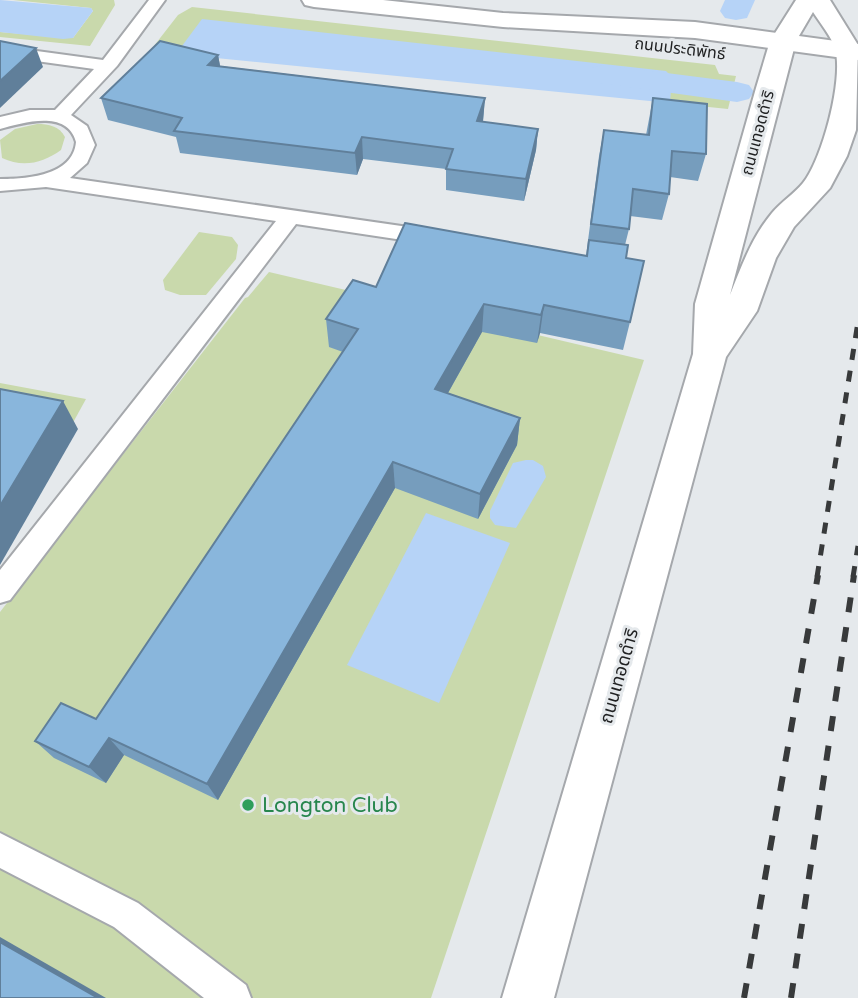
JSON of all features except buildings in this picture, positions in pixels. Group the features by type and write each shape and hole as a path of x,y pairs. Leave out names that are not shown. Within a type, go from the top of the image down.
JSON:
{"street":[{"name":"ถนนประดิพัทธ์","path":"314,0 503,20 606,40 781,51 853,60"},
{"name":"ถนนเทอดดำริ","path":"528,998 710,354 711,304 781,51 808,0"},
{"path":"818,0 853,60"},
{"name":"ถนนเทอดดำริ","path":"710,354 740,311 760,258 782,221 815,188 832,156 842,130 853,60"}],"lane":[{"path":"59,117 107,66 156,0"},
{"path":"0,51 107,66"},
{"path":"0,123 38,115 59,117 73,123 85,136 85,147 72,166 44,180 13,186 0,185"},
{"path":"44,180 451,240"},
{"path":"0,590 290,217"},
{"path":"0,850 126,915 233,998"}],"green space":[{"path":"13,0 114,0 115,5 90,46 0,37 0,32 73,38 93,11 91,8"},
{"path":"192,7 715,65 719,74 736,76 728,109 670,103 670,95 150,51 178,15"},
{"path":"37,124 53,126 63,133 65,137 61,150 33,163 18,163 2,158 0,140 15,129"},
{"path":"199,232 232,237 238,245 236,259 206,295 180,295 165,290 163,280"},
{"name":"Longton Club","path":"269,272 644,360 431,998 0,998 0,612 245,298"},
{"path":"0,383 86,399 70,428 0,415"}],"water":[{"path":"0,0 91,8 93,11 73,38 0,32"},
{"path":"202,19 666,71 672,77 670,103 176,54"},
{"path":"533,460 543,466 546,477 516,528 495,525 490,518 490,511 513,463"},
{"path":"426,513 510,543 439,703 347,665"}],"waterway":[{"path":"736,11 740,0"},
{"path":"604,75 737,92"}],"railway":[{"path":"817,577 858,322"},
{"path":"853,577 858,546"},
{"path":"744,998 818,575"},
{"path":"791,998 854,575"}],"place":[{"name":"Longton Club","path":"248,805"}]}
